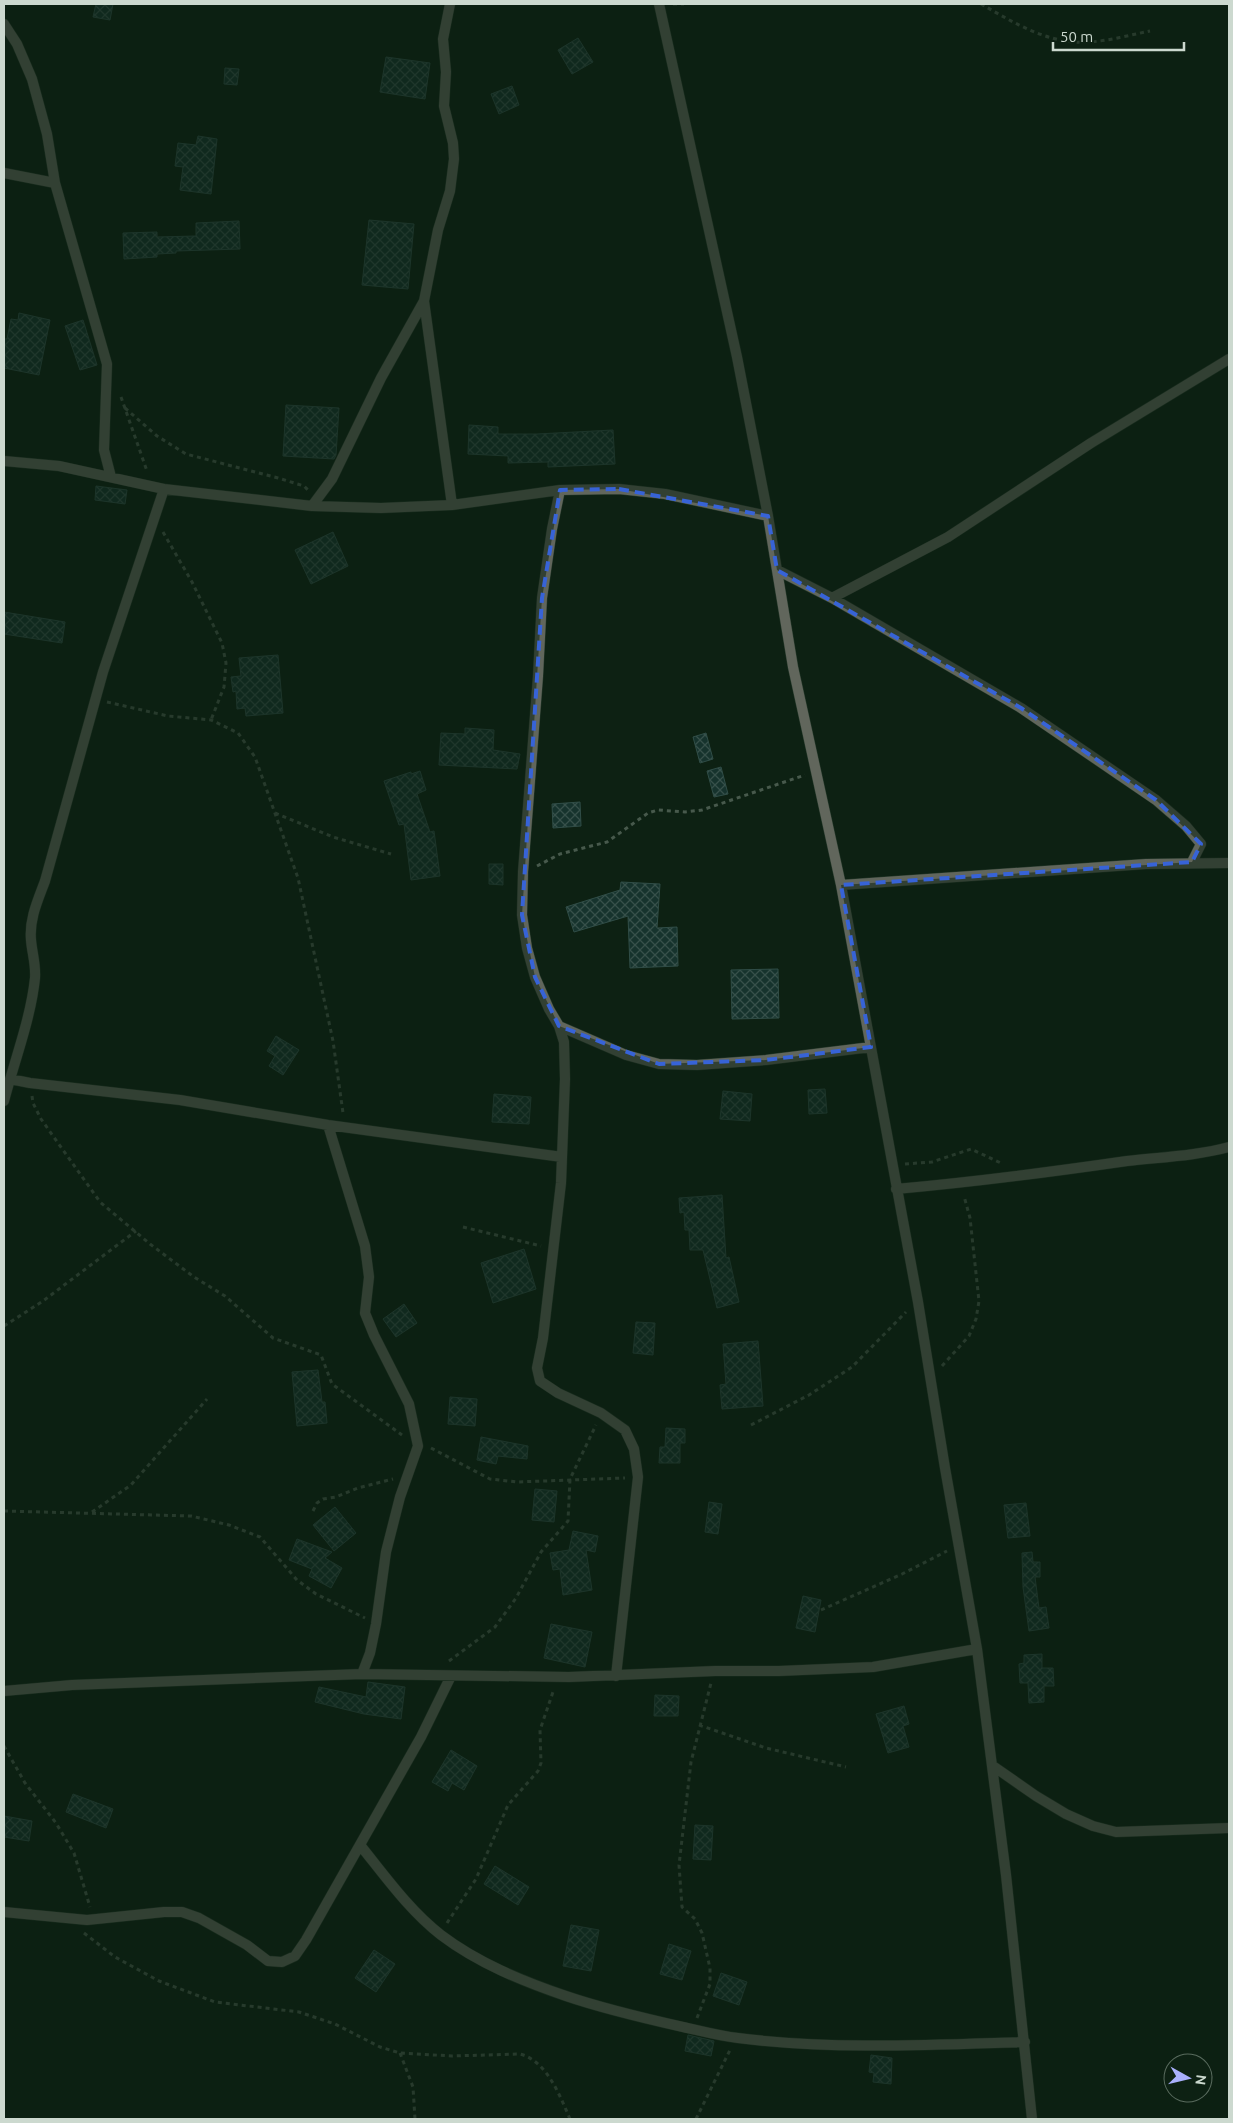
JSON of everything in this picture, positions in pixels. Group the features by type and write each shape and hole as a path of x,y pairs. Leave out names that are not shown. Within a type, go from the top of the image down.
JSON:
{"street":[{"path":"315,502 332,479 381,378 424,301 438,230 450,191 454,159 453,143 444,106 446,72 443,39 450,4"},
{"path":"659,4 735,348 768,516 793,667 841,885 918,1302 977,1649 993,1766 1032,2119"},
{"path":"4,24 17,44 32,79 47,134 55,183 107,364 104,450 111,477"},
{"path":"4,173 55,183"},
{"path":"424,301 452,505"},
{"path":"832,598 948,537 1091,443 1229,359"},
{"path":"4,461 59,466 164,489 381,508 452,505 560,490 619,489 665,494 768,516"},
{"path":"4,1101 7,1082 32,996 35,976 35,958 31,941 33,916 45,881 103,672 164,489"},
{"path":"560,490 542,598 538,686 523,873 522,915 527,948 535,977 549,1009 559,1026 564,1042 561,1183 543,1338 537,1368 540,1381 601,1413 625,1430 634,1449 638,1477 616,1676"},
{"path":"776,570 832,598 1021,708 1156,800 1186,826 1201,844 1192,862"},
{"path":"841,885 961,875 1192,862 1229,866"},
{"path":"559,1026 626,1054 659,1064 766,1060 871,1047"},
{"path":"7,1082 180,1100 328,1125 562,1157"},
{"path":"328,1125 365,1246 369,1277 365,1312 374,1335 409,1404 417,1443 400,1497 386,1552 376,1624 370,1653 362,1674"},
{"path":"896,1188 960,1182 1149,1158 1202,1154 1229,1147"},
{"path":"4,1691 72,1685 362,1674 559,1677 715,1671 873,1668 977,1649"},
{"path":"4,1912 94,1919 182,1912 199,1918 247,1945 268,1961 282,1962 295,1956 306,1940 421,1737 451,1676"},
{"path":"993,1766 1036,1796 1066,1814 1093,1826 1116,1832 1229,1828"},
{"path":"360,1845 410,1906 440,1934 467,1952 525,1982 594,2005 736,2038 813,2044 895,2046 1025,2042"}],"path":[{"path":"981,4 1014,23 1040,34 1073,42 1112,38 1150,31"},
{"path":"118,390 152,486"},
{"path":"125,408 157,436 186,454 304,486 315,502"},
{"path":"155,518 192,582 222,644 226,663 224,687 211,720"},
{"path":"96,699 168,716 211,720 238,733 255,757 298,878 333,1041 345,1127"},
{"path":"523,873 560,854 607,842 648,813 658,810 685,812 702,810 816,772"},
{"path":"275,813 333,838 391,854"},
{"path":"30,1083 33,1103 41,1119 76,1165 100,1202 194,1277 225,1296 273,1338 321,1355 332,1384 417,1443 490,1479 517,1482 638,1477"},
{"path":"892,1165 932,1162 971,1149 1023,1174"},
{"path":"930,1376 948,1362 969,1336 976,1319 980,1301 970,1218 960,1182"},
{"path":"463,1226 554,1250"},
{"path":"4,1326 43,1301 136,1231"},
{"path":"751,1425 809,1395 852,1367 900,1317 918,1302"},
{"path":"92,1513 131,1485 207,1399"},
{"path":"430,1675 495,1627 516,1598 541,1552 568,1521 570,1479 601,1413"},
{"path":"313,1511 323,1499 336,1497 358,1488 408,1474"},
{"path":"4,1511 191,1516 229,1525 260,1537 297,1580 316,1594 376,1624"},
{"path":"821,1610 902,1574 958,1545"},
{"path":"692,2029 710,1984 710,1968 702,1933 695,1919 682,1907 679,1865 691,1762 699,1725 715,1671"},
{"path":"440,1934 476,1879 508,1805 538,1771 541,1763 540,1730 559,1677"},
{"path":"699,1725 766,1748 846,1767"},
{"path":"4,1746 25,1783 56,1823 74,1853 94,1919"},
{"path":"63,1918 116,1957 159,1982 215,2002 300,2012 335,2024 380,2047 400,2053 452,2056 520,2054 528,2056 535,2060 559,2092 570,2119"},
{"path":"696,2119 736,2038"},
{"path":"400,2053 413,2087 414,2119"}],"highlighted area":[{"path":"619,489 768,516 777,570 1021,708 1156,800 1201,844 1192,862 841,885 871,1047 766,1060 659,1064 559,1026 535,977 522,915 542,598 560,490"}],"building":[{"path":"96,4 113,4 110,20 93,17"},
{"path":"578,38 593,62 572,74 558,50"},
{"path":"386,57 430,63 425,99 380,92"},
{"path":"225,68 239,69 237,85 224,84"},
{"path":"512,86 519,105 499,114 491,94"},
{"path":"198,136 217,139 211,194 180,190 183,167 175,166 178,143 196,145"},
{"path":"369,220 414,224 408,289 362,285"},
{"path":"239,221 240,249 176,251 176,253 157,254 157,257 124,259 123,233 157,232 157,237 196,236 196,223"},
{"path":"19,313 50,320 39,375 4,368 4,339 7,339 11,319 18,320"},
{"path":"83,320 97,365 80,370 65,326"},
{"path":"286,405 339,408 336,455 334,459 283,456"},
{"path":"469,425 498,427 498,434 613,430 615,464 548,467 548,462 508,463 508,456 468,454"},
{"path":"96,486 127,490 125,504 95,500"},
{"path":"333,532 348,566 311,584 295,550"},
{"path":"4,612 65,622 62,643 4,634"},
{"path":"278,655 283,713 246,716 245,708 237,709 236,691 233,692 231,677 241,676 239,658"},
{"path":"465,728 494,730 493,750 520,754 517,769 439,765 441,733 465,734"},
{"path":"706,733 713,759 700,763 693,737"},
{"path":"721,767 728,794 714,797 707,771"},
{"path":"420,771 426,790 417,794 430,832 434,831 440,876 411,880 404,824 399,825 384,781"},
{"path":"580,802 581,826 553,828 552,804"},
{"path":"489,864 503,864 503,885 489,884"},
{"path":"621,882 660,884 657,928 677,927 678,966 630,968 628,916 574,932 566,907 620,890"},
{"path":"778,969 779,1018 732,1019 731,970"},
{"path":"276,1036 299,1050 283,1075 269,1066 275,1056 267,1051"},
{"path":"825,1089 827,1113 809,1114 808,1090"},
{"path":"723,1091 752,1094 750,1121 720,1119"},
{"path":"494,1094 531,1097 529,1124 492,1122"},
{"path":"722,1195 726,1258 729,1257 739,1302 717,1308 703,1250 690,1250 689,1230 685,1230 684,1212 680,1213 679,1198"},
{"path":"524,1249 536,1289 493,1303 481,1263"},
{"path":"404,1304 417,1323 396,1337 383,1319"},
{"path":"636,1322 655,1323 653,1355 633,1353"},
{"path":"758,1341 763,1406 722,1409 720,1385 726,1384 723,1344"},
{"path":"318,1370 322,1402 325,1402 327,1423 297,1426 292,1372"},
{"path":"450,1397 477,1399 475,1426 448,1424"},
{"path":"666,1428 685,1429 685,1443 680,1443 680,1463 659,1463 660,1447 665,1447"},
{"path":"481,1437 528,1446 527,1459 498,1456 496,1464 477,1460"},
{"path":"535,1489 557,1491 554,1522 532,1520"},
{"path":"709,1502 722,1504 718,1534 705,1532"},
{"path":"1026,1503 1030,1536 1008,1538 1004,1505"},
{"path":"335,1507 356,1533 334,1551 313,1525"},
{"path":"573,1531 598,1536 595,1552 586,1550 592,1590 563,1595 560,1569 553,1570 550,1553 569,1550"},
{"path":"297,1539 332,1552 325,1558 342,1568 331,1588 309,1576 312,1569 289,1560"},
{"path":"1032,1552 1033,1562 1040,1562 1040,1577 1035,1577 1039,1608 1046,1607 1049,1628 1029,1631 1023,1587 1022,1553"},
{"path":"803,1596 821,1600 815,1632 796,1628"},
{"path":"551,1624 592,1632 585,1667 544,1658"},
{"path":"1042,1654 1042,1668 1053,1668 1054,1686 1044,1686 1044,1702 1029,1703 1028,1683 1020,1683 1019,1664 1024,1663 1024,1655"},
{"path":"368,1682 405,1687 401,1719 364,1714 315,1702 319,1687 366,1697"},
{"path":"655,1695 679,1696 678,1716 654,1716"},
{"path":"904,1706 909,1724 903,1726 909,1747 888,1753 876,1714"},
{"path":"451,1750 477,1766 464,1790 452,1783 448,1791 432,1782"},
{"path":"73,1794 113,1809 106,1828 66,1812"},
{"path":"4,1816 32,1821 29,1841 4,1837"},
{"path":"695,1825 713,1826 711,1860 693,1859"},
{"path":"495,1866 529,1887 518,1905 484,1884"},
{"path":"571,1925 599,1930 591,1971 563,1966"},
{"path":"669,1944 691,1951 682,1980 660,1974"},
{"path":"374,1950 395,1964 376,1992 355,1978"},
{"path":"721,1973 747,1982 739,2005 713,1996"},
{"path":"688,2035 714,2041 711,2056 685,2051"},
{"path":"871,2055 892,2058 891,2084 873,2082 874,2073 869,2072"}]}
